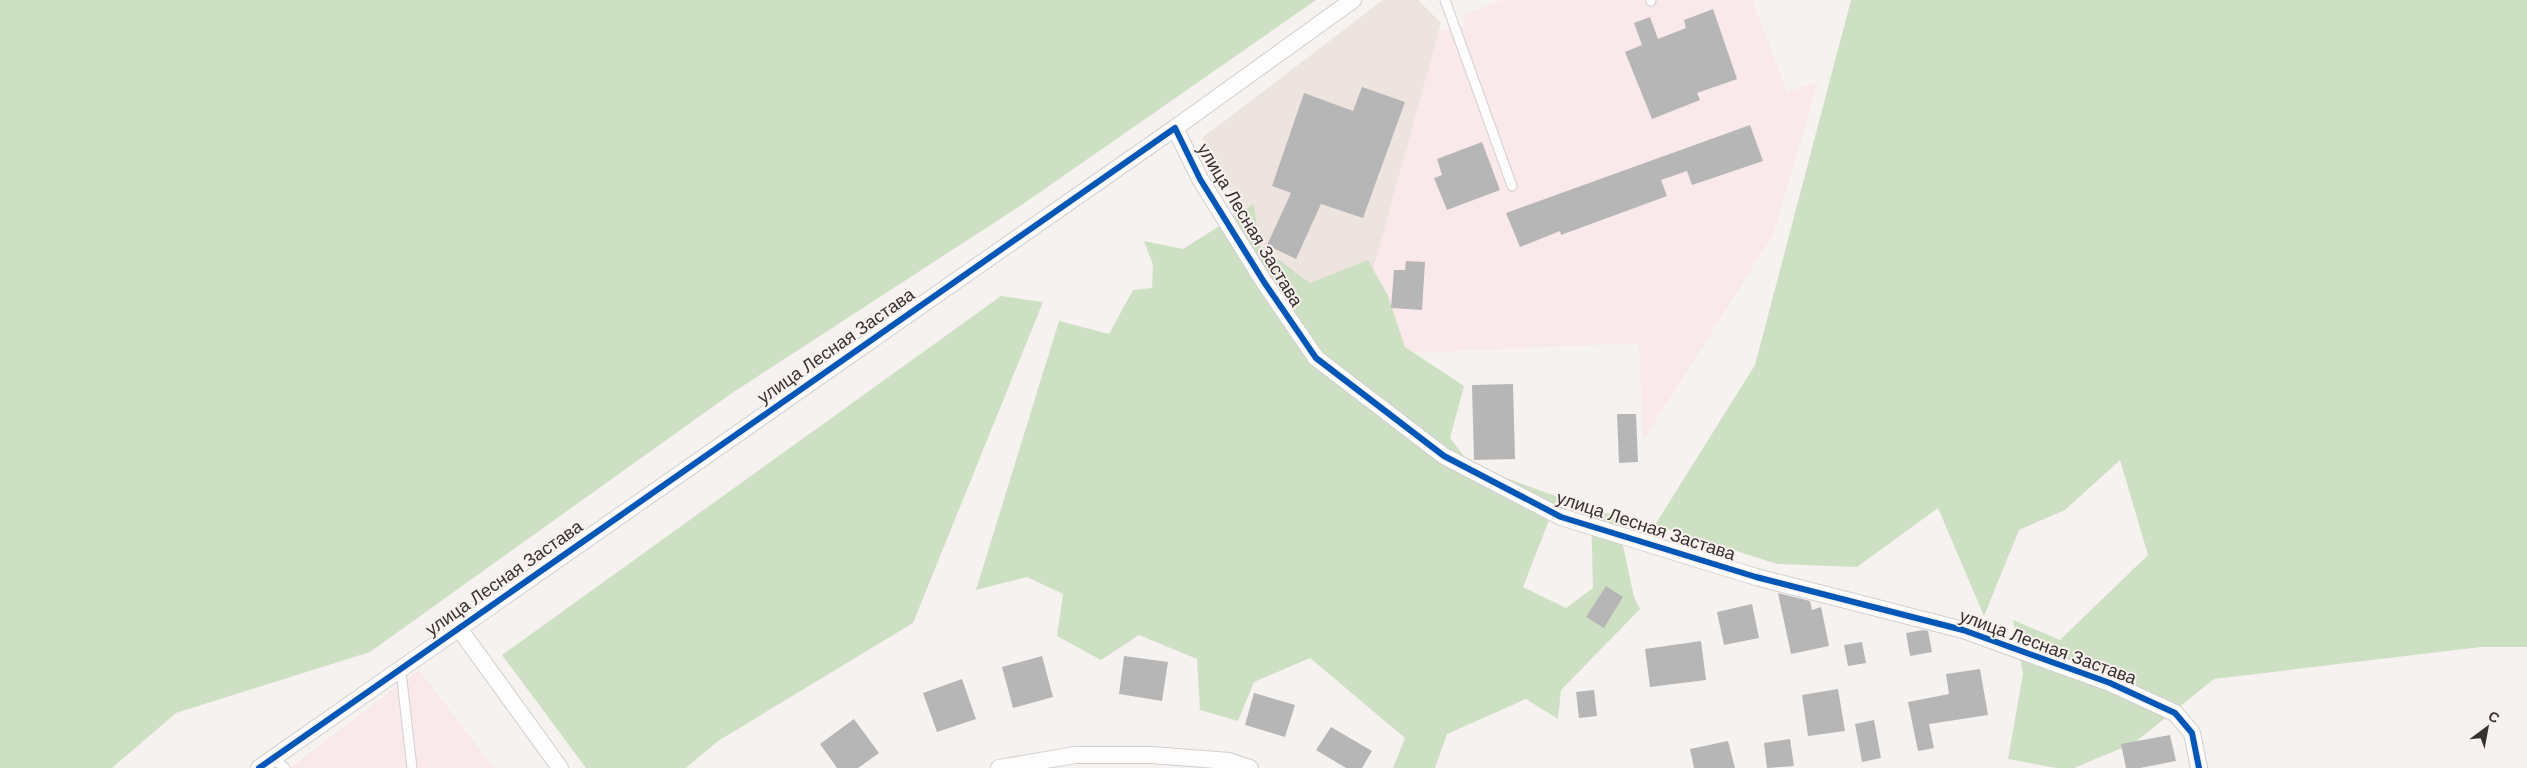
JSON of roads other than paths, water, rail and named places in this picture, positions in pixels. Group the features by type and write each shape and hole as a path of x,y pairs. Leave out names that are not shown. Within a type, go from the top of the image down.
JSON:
{"street":[{"path":"1175,128 1353,0"},
{"name":"улица Лесная Застава","path":"259,768 280,763 458,627 1175,128 1205,187 1264,282 1316,358 1444,456 1561,518 1756,577 1963,630 2110,684 2176,713 2192,733 2199,768"},
{"path":"458,627 560,768"},
{"path":"999,768 1075,755 1152,755 1229,760 1250,768"}],"lane":[{"path":"1445,0 1512,186"},
{"path":"401,671 412,768"}]}
